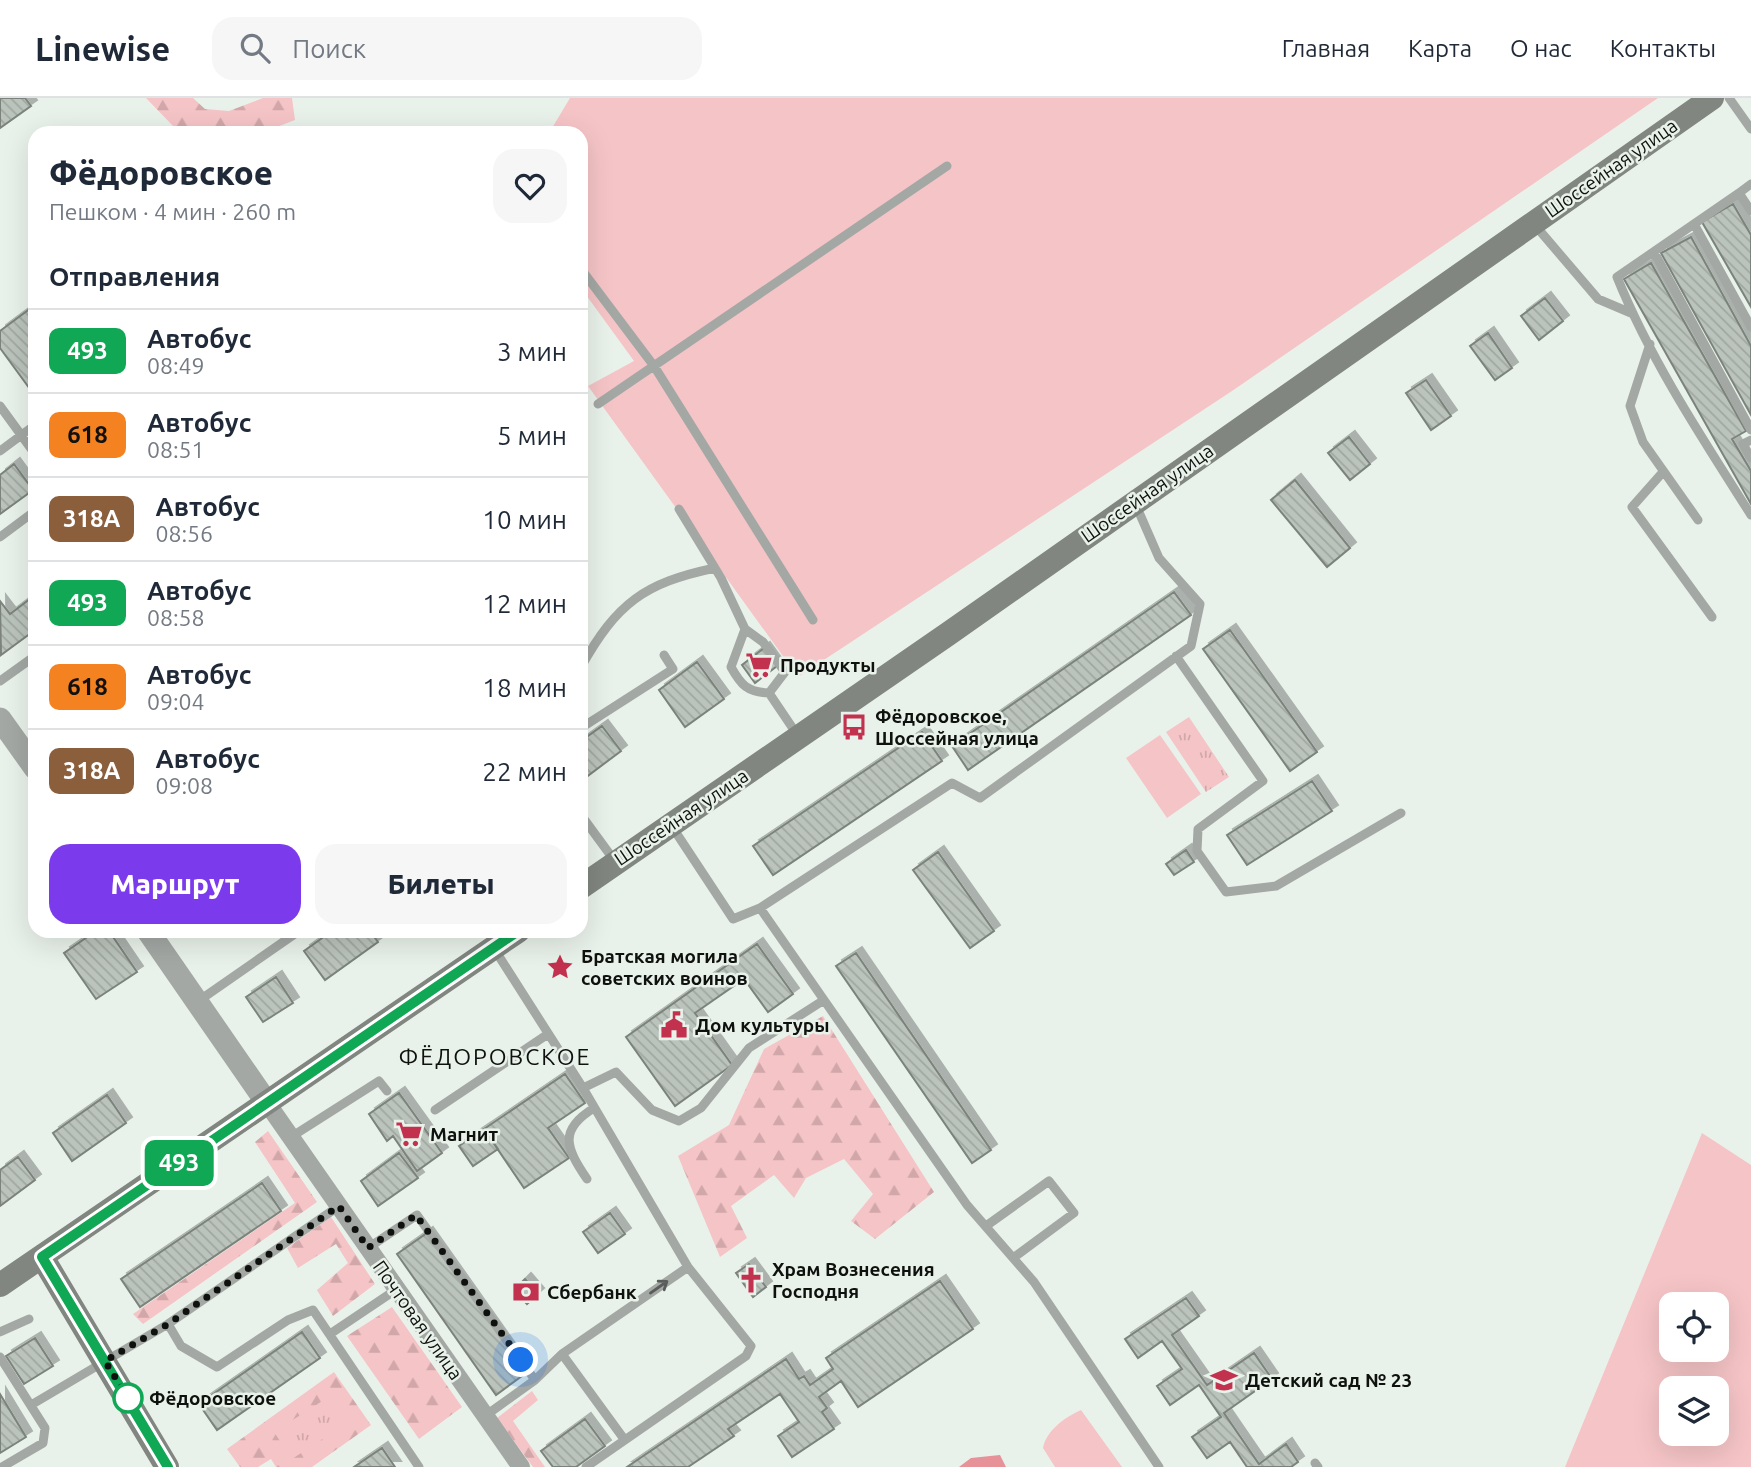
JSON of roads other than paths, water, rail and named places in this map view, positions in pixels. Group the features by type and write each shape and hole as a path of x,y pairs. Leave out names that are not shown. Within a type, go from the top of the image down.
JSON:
{"main road":[{"name":"Шоссейная улица","path":"588,882 1712,98"},
{"path":"3,1278 42,1257 508,938"},
{"path":"42,1257 167,1467"}],"street":[{"path":"2,727 28,759"},
{"name":"Почтовая улица","path":"153,938 521,1467"}],"lane":[{"path":"1729,98 1751,129"},
{"path":"598,404 947,166"},
{"path":"1751,184 1616,277 1631,313 1687,415 1751,515"},
{"path":"1739,193 1751,211"},
{"path":"1532,222 1598,299 1631,313"},
{"path":"1694,224 1751,327"},
{"path":"1654,251 1751,430"},
{"path":"588,278 654,366 813,620"},
{"path":"1650,344 1630,406 1643,442 1698,520"},
{"path":"0,406 28,444"},
{"path":"0,451 28,430"},
{"path":"1751,440 1743,444 1751,458"},
{"path":"1663,471 1632,507 1712,617"},
{"path":"670,824 733,919 760,908 952,783 979,798 1191,646 1199,604 1159,558 1135,501"},
{"path":"679,509 715,568 745,629 763,642 785,672 768,693"},
{"path":"0,537 28,517"},
{"path":"588,656 643,590 681,575 715,568"},
{"path":"745,629 731,667 741,685 752,692 768,693"},
{"path":"588,724 673,669 664,655"},
{"path":"1176,656 1263,781 1198,829 1197,851 1226,892 1276,886 1401,813"},
{"path":"0,681 28,661"},
{"path":"768,693 799,737"},
{"path":"588,825 615,862"},
{"path":"760,908 967,1205 1034,1282 1159,1467"},
{"path":"197,1002 289,938"},
{"path":"494,948 583,1088 688,1267 751,1346 746,1356 586,1467"},
{"path":"583,1088 616,1072 652,1110 679,1121 701,1108 749,1048 824,1000"},
{"path":"435,1110 548,1034"},
{"path":"291,1137 379,1081 387,1091"},
{"path":"586,1179 573,1160 568,1145 570,1131 578,1118 594,1108"},
{"path":"986,1226 1049,1181 1074,1213 1013,1258"},
{"path":"31,1405 168,1324 339,1206"},
{"path":"368,1248 416,1215 535,1380"},
{"path":"485,1416 535,1380 562,1354 688,1267"},
{"path":"330,1334 397,1289"},
{"path":"168,1324 181,1346 217,1367 288,1320 313,1310 419,1467"},
{"path":"0,1332 29,1319"},
{"path":"562,1354 624,1439"},
{"path":"0,1357 44,1428 43,1443 2,1467"}],"place":[{"name":"Продукты","path":"759,665"},
{"name":"Фёдоровское, Шоссейная улица","path":"854,727"},
{"name":"Братская могила советских воинов","path":"560,967"},
{"name":"Дом культуры","path":"674,1025"},
{"name":"Магнит","path":"409,1134"},
{"name":"Храм Вознесения Господня","path":"751,1280"},
{"name":"Сбербанк","path":"526,1292"},
{"name":"Детский сад № 23","path":"1224,1380"},
{"name":"Фёдоровское","path":"128,1398"}],"district":[{"name":"ФЁДОРОВСКОЕ","path":"495,1056"}]}
